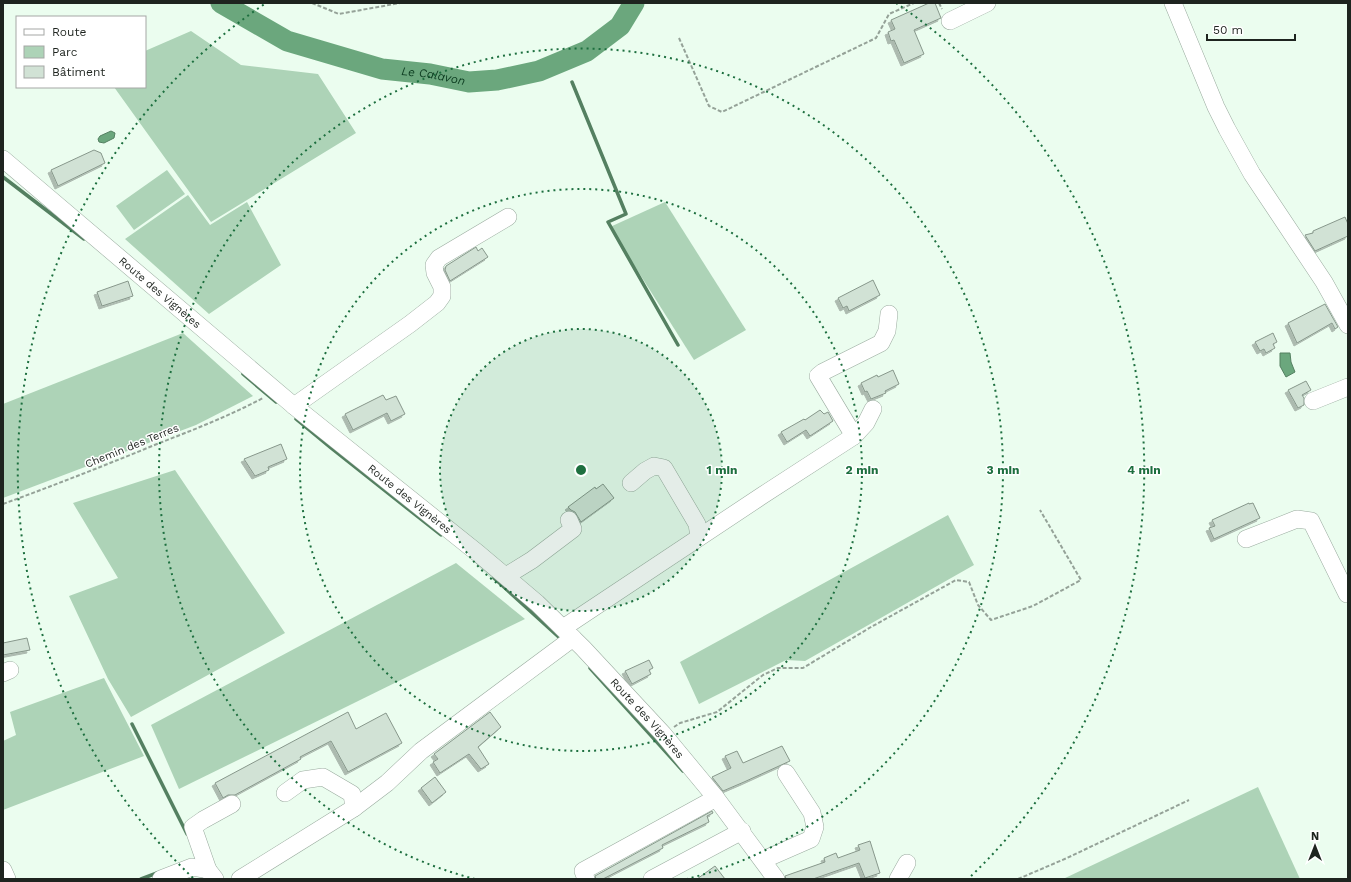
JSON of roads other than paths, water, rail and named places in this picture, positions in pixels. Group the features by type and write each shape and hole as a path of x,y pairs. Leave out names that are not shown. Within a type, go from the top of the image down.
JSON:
{"street":[{"path":"950,21 986,3"},
{"path":"1173,3 1210,93 1227,129 1252,174 1324,282 1348,325"},
{"name":"Route des Vignères","path":"6,163 294,406 506,576 537,603 568,633 663,734 742,831 776,879"},
{"path":"294,406 410,324 437,303 442,296 442,287 435,274 434,265 436,261 508,217"},
{"path":"854,436 818,376 881,343 887,330 889,314"},
{"path":"1313,401 1348,387"},
{"path":"240,879 354,808 568,633 699,537 854,436 866,423 873,409"},
{"path":"631,483 645,471 654,466 664,468 697,524 699,537"},
{"path":"1246,539 1297,519 1311,521 1346,594 1348,594"},
{"path":"506,576 532,560 573,530 570,520"},
{"path":"763,860 811,839 815,827 812,813 786,773"},
{"path":"285,793 303,780 323,777 352,794 354,808"},
{"path":"586,879 583,870 716,798"},
{"path":"212,874 193,827 232,804"},
{"path":"652,879 742,831"},
{"path":"898,879 908,863"},
{"path":"161,879 192,867 212,874"},
{"path":"3,870 7,879"}],"waterway":[{"name":"Le Calavon","path":"221,3 287,41 382,69 430,74 469,82 497,80 539,71 587,51 620,26 634,3"},
{"path":"572,82 626,214 608,222 678,345"},
{"path":"3,177 84,239"},
{"path":"243,374 276,402"},
{"path":"296,419 441,535"},
{"path":"494,578 562,640"},
{"path":"590,668 683,771"},
{"path":"132,724 187,834"},
{"path":"141,879 157,873"}]}
